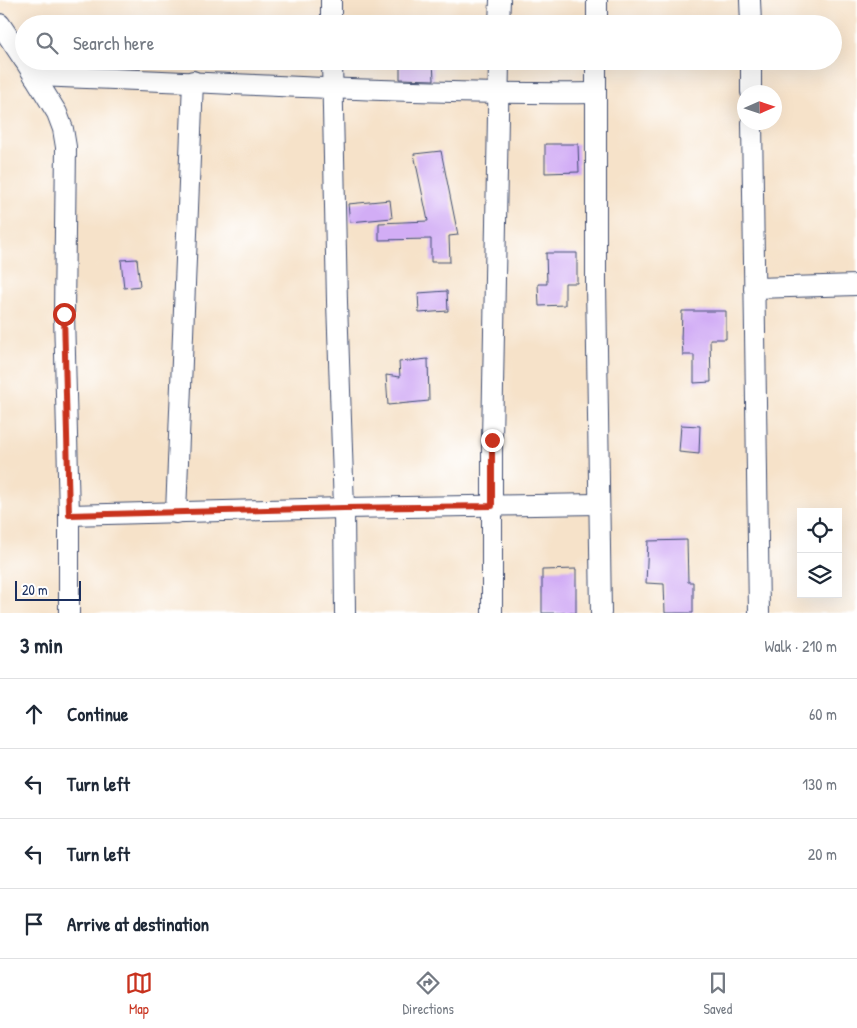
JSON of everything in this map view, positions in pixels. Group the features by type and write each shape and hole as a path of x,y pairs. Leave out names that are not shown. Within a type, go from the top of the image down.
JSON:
{"street":[{"path":"331,0 331,15"},
{"path":"499,15 500,0"},
{"path":"597,0 597,15"},
{"path":"750,0 750,15"},
{"path":"0,24 15,46"},
{"path":"30,70 57,113 63,129 66,147 64,314 70,613"},
{"path":"72,70 193,81 333,89 498,94 596,93"},
{"path":"332,70 345,613"},
{"path":"492,613 492,430 499,70"},
{"path":"596,70 601,613"},
{"path":"751,70 751,85"},
{"path":"176,513 193,81"},
{"path":"752,130 760,613"},
{"path":"754,288 857,285"},
{"path":"69,515 599,504"}],"building":[{"path":"400,70 433,70 434,80 400,79"},
{"path":"545,144 578,144 579,172 545,173"},
{"path":"441,151 458,235 449,236 450,262 431,262 431,239 379,240 379,223 428,221 414,154"},
{"path":"390,200 392,218 350,222 348,204"},
{"path":"546,253 577,253 577,283 565,283 565,305 539,306 538,284 547,284"},
{"path":"137,259 140,286 124,288 121,260"},
{"path":"447,291 448,311 419,313 418,293"},
{"path":"682,311 726,311 726,339 710,339 711,382 694,383 694,355 683,355 681,340"},
{"path":"428,359 429,401 388,405 386,375 400,377 399,362"},
{"path":"681,425 700,426 699,454 679,452"},
{"path":"687,540 688,582 693,582 693,613 665,613 664,584 646,583 648,541"},
{"path":"576,569 576,613 542,613 542,570"}],"route":[{"path":"64,314 69,515 492,506 492,440"}]}
